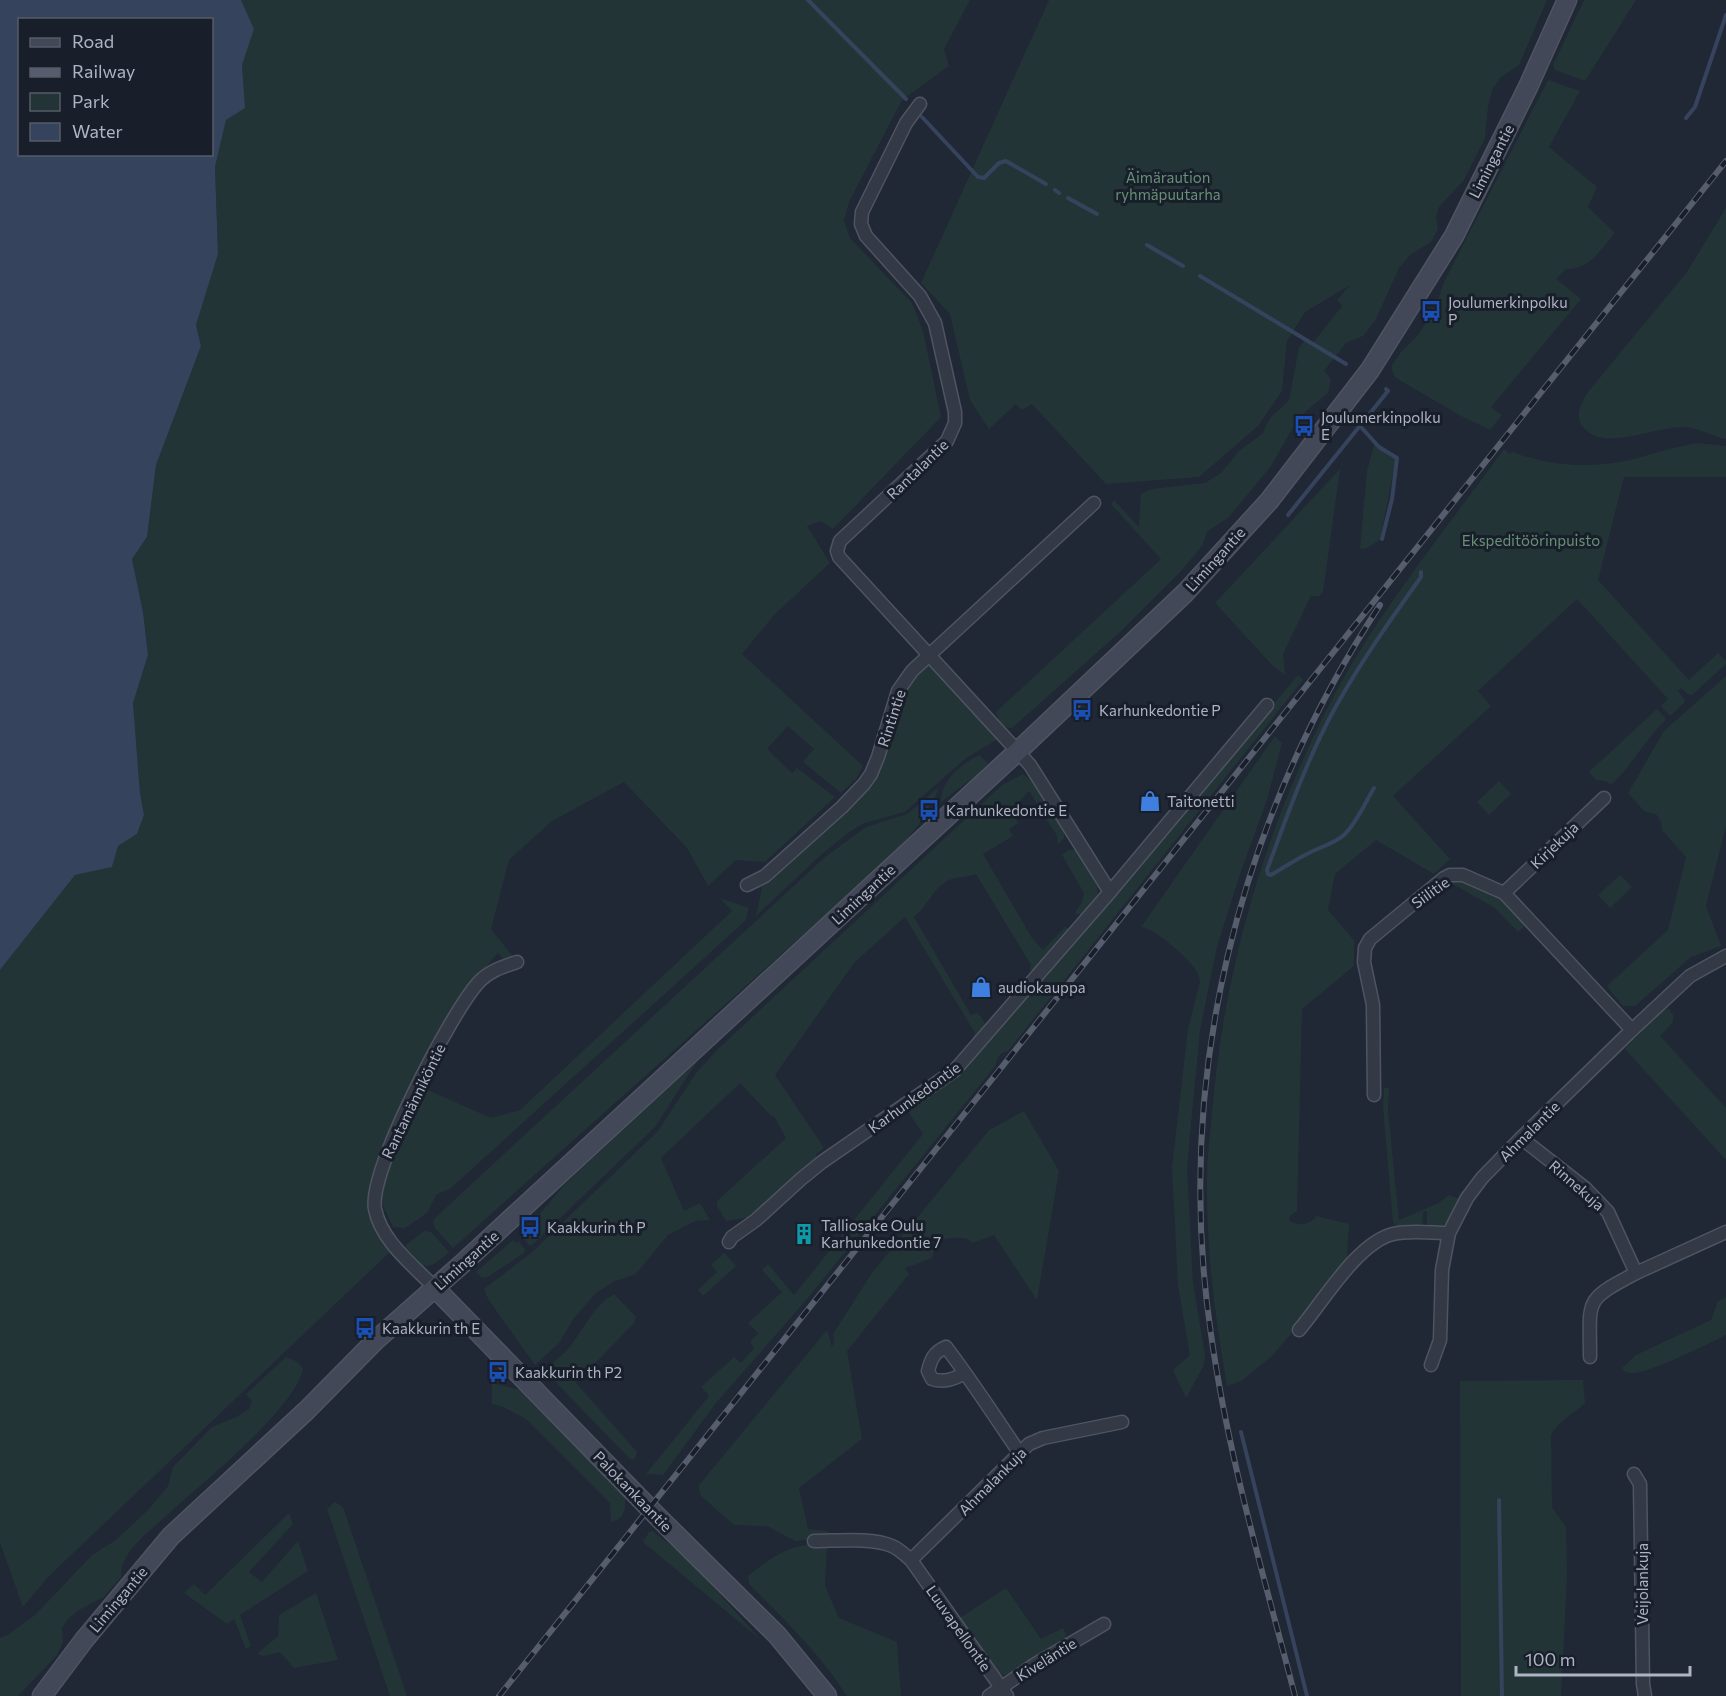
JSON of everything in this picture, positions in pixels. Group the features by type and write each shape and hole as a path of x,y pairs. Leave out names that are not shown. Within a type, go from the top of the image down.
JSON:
{"main road":[{"name":"Limingantie","path":"42,1696 84,1640 171,1536 307,1410 376,1340 1018,751 1185,593 1269,501 1370,370 1454,236 1528,87 1567,0"},
{"name":"Palokankaantie","path":"435,1288 655,1514 777,1635 827,1696"}],"street":[{"name":"Rantalantie","path":"920,104 906,123 866,203 862,212 861,224 866,236 913,288 930,312 938,334 955,412 955,423 947,441 840,541 837,551 839,556 1018,751"},
{"name":"Rintintie","path":"747,885 765,876 842,807 864,784 878,758 898,691 912,671 1094,503"},
{"name":"Karhunkedontie","path":"729,1242 732,1237 756,1220 822,1162 956,1070 1267,705"},
{"path":"1018,751 1030,765 1110,892"},
{"name":"Kirjekuja","path":"1504,893 1604,798"},
{"name":"Siilitie","path":"1374,1095 1373,1005 1364,962 1367,943 1443,878 1450,875 1463,875 1504,893 1632,1030"},
{"name":"Ahmalantie","path":"1431,1365 1440,1340 1442,1270 1449,1233 1467,1198 1482,1178 1521,1138 1632,1030 1690,976 1726,956"},
{"name":"Rantamänniköntie","path":"435,1288 398,1249 377,1218 376,1184 407,1107 459,1008 479,982 495,969 517,962"},
{"name":"Rinnekuja","path":"1521,1138 1585,1188 1608,1212 1636,1273"},
{"path":"1590,1358 1590,1311 1593,1300 1603,1291 1636,1273 1726,1232"},
{"path":"1299,1330 1369,1244 1392,1234 1449,1233"},
{"path":"965,1373 1019,1452"},
{"name":"Ahmalankuja","path":"911,1560 1029,1444 1044,1438 1122,1422"},
{"name":"Veijolankuja","path":"1634,1474 1640,1484 1645,1696"},
{"path":"814,1541 881,1542 893,1546 911,1560"},
{"name":"Luuvapellontie","path":"911,1560 1004,1692"},
{"name":"Kiveläntie","path":"989,1696 1004,1692 1034,1665 1104,1624"}],"green space":[{"path":"241,0 970,0 944,49 949,66 902,100 849,202 844,221 850,238 912,303 923,331 941,417 833,529 821,521 807,526 830,563 775,614 742,654 863,766 856,779 841,793 803,762 814,749 788,726 767,749 792,773 797,768 835,797 765,862 736,860 708,886 687,848 624,782 552,821 509,860 491,929 515,959 505,961 498,953 476,978 457,1006 394,1120 376,1168 369,1197 374,1220 391,1251 49,1576 23,1607 0,1543 0,970 75,875 112,867 118,846 137,834 144,815 140,793 133,703 148,655 143,612 132,559 147,537 156,465 201,346 196,325 218,254 215,167 226,120 245,107 242,65 254,29"},
{"name":"Äimäraution ryhmäpuutarha","path":"1049,0 1547,0 1519,65 1501,77 1493,88 1488,106 1485,138 1464,180 1439,207 1436,217 1438,229 1431,242 1410,255 1399,268 1375,321 1363,336 1346,343 1324,371 1331,379 1328,393 1299,417 1271,466 1229,517 1207,532 1202,546 1182,570 1119,633 1012,728 1001,723 996,712 1161,559 1111,504 1114,500 1139,527 1141,494 1151,489 1205,483 1221,473 1239,451 1262,434 1270,418 1289,400 1299,348 1305,340 1312,344 1342,306 1337,300 1350,285 1305,312 1287,341 1282,391 1258,426 1199,477 1106,484 1032,404 1022,410 1016,404 989,429 970,400 950,314 921,283"},
{"path":"1584,0 1636,0 1585,81 1555,70 1553,65"},
{"path":"1548,80 1580,91 1549,147 1597,187 1588,207 1615,233 1594,258 1582,266 1566,269 1556,279 1581,299 1491,407 1502,415 1490,430 1396,378 1392,365 1418,335 1432,314 1436,316 1440,309 1436,306 1444,282"},
{"path":"1726,208 1726,439 1686,427 1675,427 1620,438 1595,436 1586,430 1580,421 1579,411 1585,397 1687,272"},
{"name":"Ekspeditöörinpuisto","path":"1697,443 1726,446 1726,477 1624,477 1598,580 1689,680 1718,653 1726,664 1692,695 1681,688 1678,691 1684,703 1671,715 1668,714 1661,706 1668,699 1577,599 1478,691 1491,706 1393,796 1450,859 1434,874 1376,840 1335,874 1328,910 1354,940 1354,966 1302,1009 1297,1211 1290,1216 1289,1220 1296,1224 1304,1224 1317,1216 1349,1224 1347,1258 1322,1291 1310,1312 1271,1357 1241,1381 1227,1386 1212,1283 1207,1205 1208,1154 1218,1060 1226,1007 1251,903 1285,802 1329,705 1389,606 1504,449 1510,454 1512,452 1555,463 1600,465"},
{"path":"1374,445 1396,458 1380,540 1367,548 1360,549 1367,471"},
{"path":"1340,469 1323,592 1319,596 1311,596 1283,654 1285,675 1273,666 1215,603"},
{"path":"925,665 931,665 1000,738 966,758 905,812 864,823 848,833 823,853 756,916 765,881 866,787 898,701 908,682"},
{"path":"1298,675 1303,680 1008,1051 999,1056 996,1065 808,1298 716,1403 663,1475 646,1474 709,1396 701,1387 734,1357 741,1363 754,1348 750,1342 758,1333 748,1323 782,1292 762,1270 768,1264 794,1295 923,1134 907,1110 959,1073 983,1049"},
{"path":"1726,676 1726,826 1706,906 1721,946 1691,957 1635,1006 1623,1006 1607,986 1668,930 1686,857 1662,830 1661,821 1656,814 1645,812 1628,793 1664,731"},
{"path":"1657,709 1665,721 1625,770 1611,785 1606,781 1596,780 1589,772"},
{"path":"1275,736 1282,743 1267,800 1217,947 1200,1030 1187,1167 1193,1283 1205,1355 1204,1365 1186,1398 1173,1370 1190,1355 1178,1286 1172,1167 1188,1029 1200,982 1195,969 1178,951 1154,932 1141,927"},
{"path":"979,755 988,763 978,774 941,802 944,786 948,780 965,763"},
{"path":"1023,774 1037,785 1064,830 1064,838 1058,845 1057,836 1029,791 1012,810 1018,823 1009,829 1013,836 983,854 1032,938 1043,950 1065,927 1068,928 1069,934 1032,973 1031,965 976,874 950,879 942,885 914,917 971,1015 977,1013 979,1015 986,1030 976,1038 973,1036 975,1033 905,917 854,963 775,1075 824,1148 816,1154 817,1159 751,1217 726,1221 717,1206 717,1201 786,1138 774,1116 771,1116 740,1083 661,1158 684,1211 700,1203 710,1220 695,1221 668,1235 636,1274 613,1282 596,1293 574,1318 559,1343 535,1365 488,1299 484,1289 531,1253 658,1131 696,1073 718,1049 1002,785"},
{"path":"1499,781 1511,794 1489,815 1477,802"},
{"path":"939,787 933,803 919,816 922,820 901,847 453,1248 434,1227 433,1221 436,1217 825,857 866,827 907,814"},
{"path":"1069,850 1076,850 1097,886 1098,898 1084,916 1075,913 1082,902 1084,893 1062,855"},
{"path":"1620,875 1632,887 1610,908 1598,895"},
{"path":"1450,880 1462,880 1498,895 1526,925 1518,932 1495,908 1451,883 1417,912 1415,909"},
{"path":"720,898 749,908 745,921 450,1189 437,1194 427,1213 405,1228 393,1227 380,1199 385,1175 428,1090 491,1118 520,1110 732,911"},
{"path":"1669,1009 1673,1015 1673,1022 1660,1036 1726,1108 1726,1160 1625,1049 1663,1010"},
{"path":"698,1060 655,1127 532,1245 529,1245 523,1237 537,1225 534,1221 565,1184"},
{"path":"1384,1088 1389,1088 1388,1110 1399,1220 1439,1203 1449,1195 1457,1198 1459,1201 1449,1221 1441,1227 1427,1227 1427,1211 1423,1212 1422,1227 1398,1227 1393,1222 1383,1107"},
{"path":"1024,1111 1059,1171 1037,1300 994,1235 972,1243 963,1238 949,1238 941,1241 932,1258 905,1268 909,1274 847,1351 862,1439 799,1488 808,1529 828,1531 827,1538 795,1541 767,1526 734,1525 701,1496 699,1485 827,1330 832,1347 833,1334 872,1273 989,1130"},
{"path":"424,1231 431,1232 449,1252 426,1266 416,1262 404,1250 406,1245"},
{"path":"513,1240 516,1243 518,1241 525,1249 524,1253 486,1278 476,1272"},
{"path":"724,1253 736,1266 703,1296 698,1290 717,1272 711,1265"},
{"path":"614,1294 636,1317 634,1323 576,1383 637,1452 635,1459 630,1459 544,1370 566,1351 596,1310"},
{"path":"1726,1297 1726,1335 1650,1369 1630,1373 1625,1372 1622,1368 1636,1355 1711,1320 1718,1301"},
{"path":"286,1357 298,1362 303,1369 296,1386 283,1405 222,1467 137,1543 125,1559 121,1577 104,1597 79,1610 67,1620 62,1628 63,1642 57,1655 18,1696 0,1696 0,1638 35,1615 92,1555 116,1540 148,1510 168,1486 173,1467 212,1427 249,1409 252,1401 246,1394"},
{"path":"1583,1380 1585,1403 1562,1421 1551,1435 1552,1507 1566,1527 1567,1575 1561,1696 1461,1696 1460,1381"},
{"path":"492,1383 524,1391 625,1495 625,1509 620,1518 611,1522 610,1503 526,1419 492,1404"},
{"path":"335,1502 343,1507 407,1696 390,1696 327,1509"},
{"path":"289,1513 293,1524 249,1572 262,1582 298,1541 308,1571 240,1615 251,1646 246,1649 234,1619 227,1624 184,1593 194,1584 205,1595"},
{"path":"652,1531 684,1555 761,1640 643,1542"},
{"path":"827,1544 825,1586 839,1618 897,1642 901,1696 847,1696 813,1651 749,1584 748,1576 784,1551 804,1545"},
{"path":"1006,1588 1041,1639 1063,1628 1066,1634 1065,1640 1004,1675 995,1672 958,1619"},
{"path":"316,1593 338,1660 294,1668 280,1652 264,1656 257,1654 278,1636 279,1615"}],"water":[{"path":"0,0 241,0 254,29 242,65 245,108 226,120 215,167 218,254 196,325 201,346 156,465 147,537 132,559 143,612 148,655 133,703 140,793 144,815 137,834 118,846 112,867 75,875 0,970"}],"waterway":[{"path":"808,0 906,99"},
{"path":"1686,118 1695,107 1726,15"},
{"path":"922,117 978,177 984,178 999,163 1006,161 1046,184"},
{"path":"1055,190 1059,193"},
{"path":"1068,198 1097,214"},
{"path":"1147,245 1183,266"},
{"path":"1200,276 1346,364"},
{"path":"1288,515 1388,391 1386,389"},
{"path":"1360,426 1379,447 1397,458 1392,499 1382,539"},
{"path":"1374,788 1357,818 1344,835 1271,875 1268,874 1267,870 1290,808 1325,727 1365,658 1421,577 1421,572"},
{"path":"1241,1432 1307,1696"},
{"path":"1499,1500 1502,1696"}],"railway":[{"path":"499,1696 1726,161"},
{"path":"1295,1696 1237,1471 1218,1380 1211,1334 1202,1238 1201,1142 1210,1048 1228,954 1254,863 1288,774 1330,688 1380,605"}],"place":[{"name":"Joulumerkinpolku P","path":"1431,311"},
{"name":"Joulumerkinpolku E","path":"1304,426"},
{"name":"Karhunkedontie P","path":"1082,710"},
{"name":"Taitonetti","path":"1150,801"},
{"name":"Karhunkedontie E","path":"929,810"},
{"name":"audiokauppa","path":"981,987"},
{"name":"Kaakkurin th P","path":"530,1227"},
{"name":"Talliosake Oulu Karhunkedontie 7","path":"804,1234"},
{"name":"Kaakkurin th E","path":"365,1328"},
{"name":"Kaakkurin th P2","path":"498,1372"}]}
